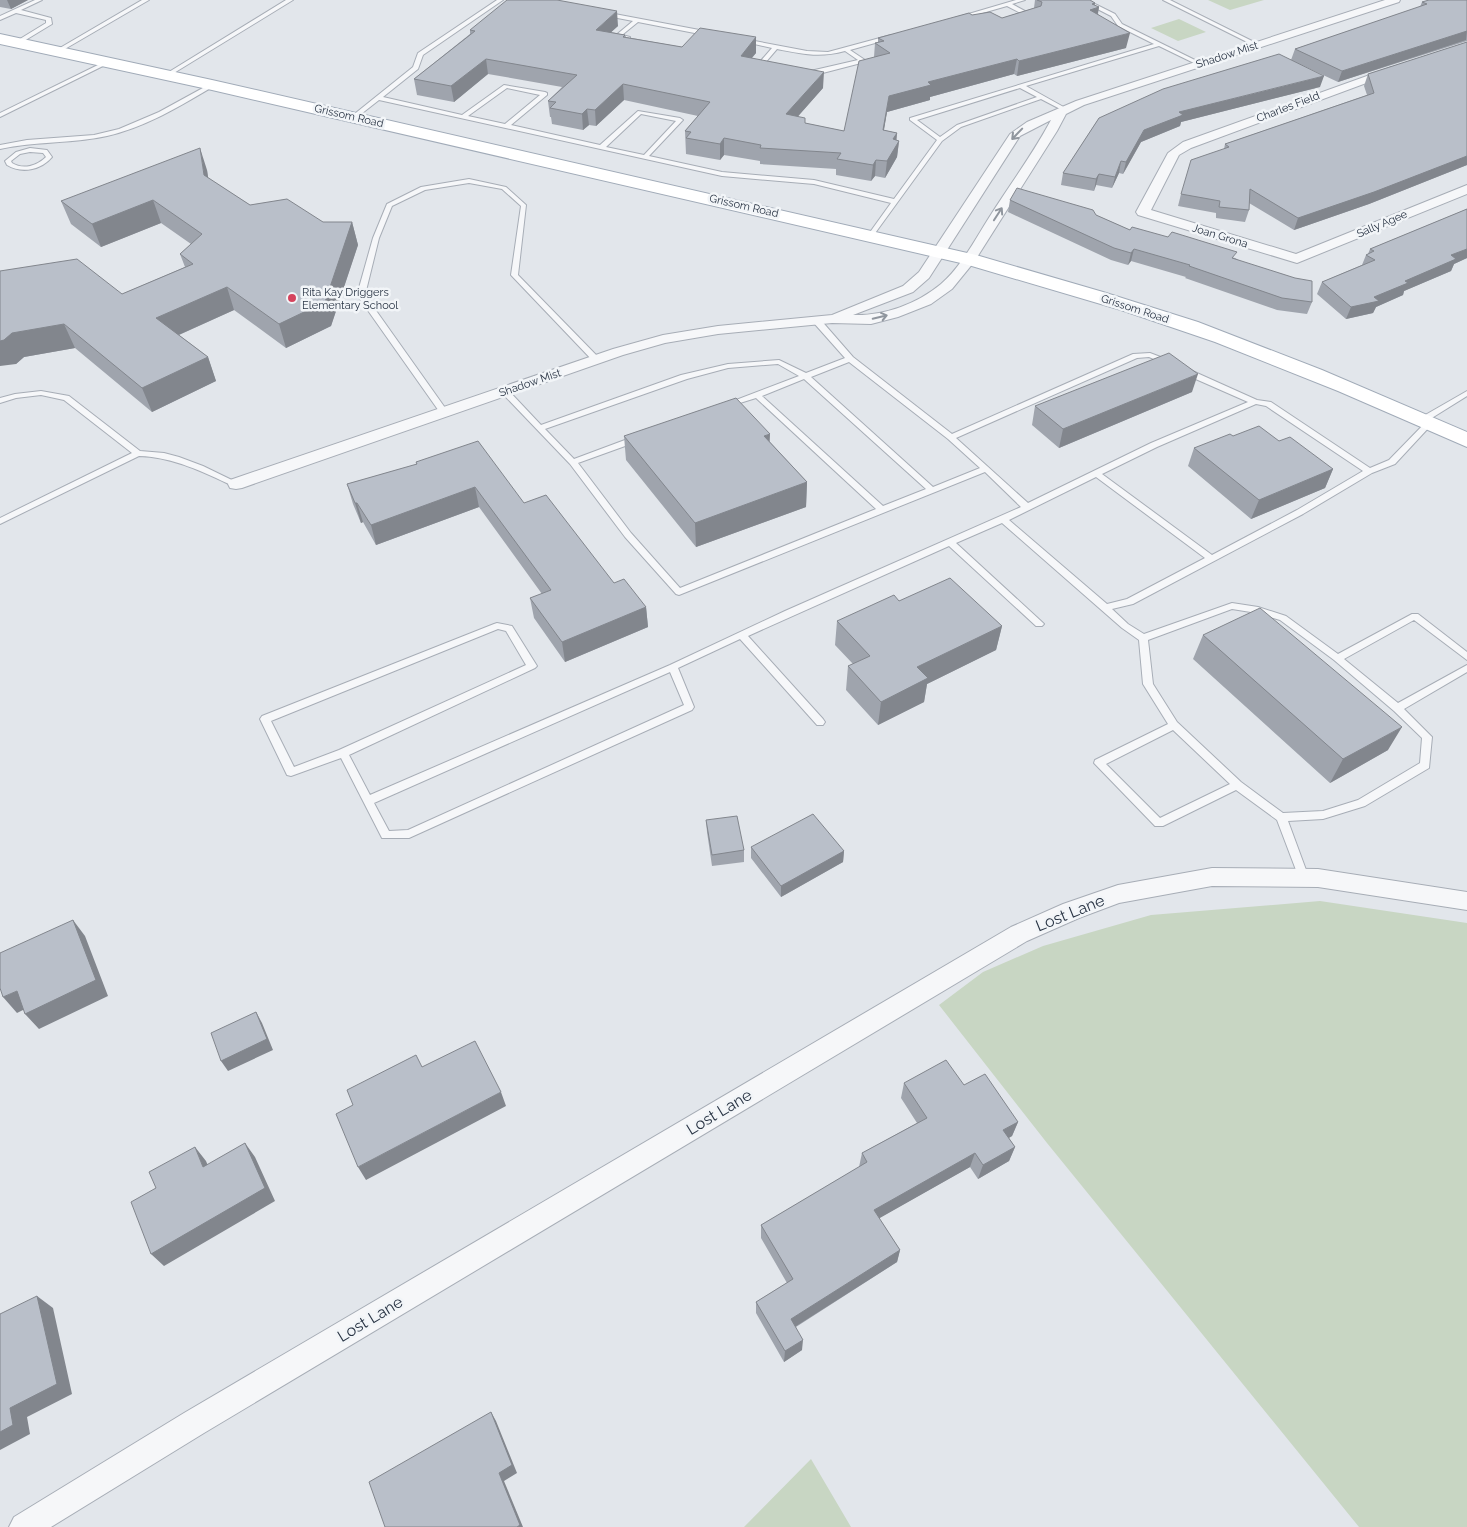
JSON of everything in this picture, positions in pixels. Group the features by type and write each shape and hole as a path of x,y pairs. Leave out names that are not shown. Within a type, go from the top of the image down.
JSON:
{"main road":[{"name":"Grissom Road","path":"0,39 354,117 872,235 969,259 1051,282 1221,337 1426,421 1467,440"}],"street":[{"name":"Shadow Mist","path":"832,319 908,289 924,276 1016,134 1034,121 1063,112 1080,103 1396,0"},
{"path":"1254,46 1269,55"},
{"name":"Charles Field","path":"1143,212 1174,153 1187,146 1338,89 1402,67"},
{"path":"1320,80 1338,89"},
{"name":"Shadow Mist","path":"236,484 504,391 662,339 718,330 816,320 871,320 893,314 926,301 947,286 969,259 1063,112"},
{"name":"Sally Agee","path":"1297,259 1467,188"},
{"name":"Joan Grona","path":"1143,212 1297,259"},
{"name":"Lost Lane","path":"24,1527 1019,934 1071,911 1118,894 1212,877 1318,878 1467,901"}],"lane":[{"path":"0,18 39,0"},
{"path":"56,52 146,0"},
{"path":"167,75 290,0"},
{"path":"354,117 416,68 420,54 500,0"},
{"path":"951,20 1022,0"},
{"path":"1083,0 1113,15 1120,25 1200,64"},
{"path":"1166,0 1254,46"},
{"path":"1008,4 1035,19 1026,21"},
{"path":"16,11 49,19 49,24 17,43"},
{"path":"598,13 719,36"},
{"path":"970,14 977,18"},
{"path":"636,40 618,36 637,20"},
{"path":"693,38 700,32"},
{"path":"738,40 807,53 828,54 893,36"},
{"path":"940,140 912,119 1160,44"},
{"path":"776,47 761,64 779,67"},
{"path":"806,72 815,74 863,61 845,49"},
{"path":"0,115 106,63"},
{"path":"0,148 12,144 67,140 109,134 137,124 212,85"},
{"path":"464,117 506,86 545,94 505,127"},
{"path":"1021,86 1063,112"},
{"path":"378,98 722,174 814,182 896,202"},
{"path":"872,235 940,140 959,126 1042,98"},
{"path":"601,148 640,112 680,120 645,157"},
{"path":"41,150 48,153 49,158 41,165 20,169 9,164 10,159 18,153 41,150 67,140"},
{"path":"0,154 50,141"},
{"path":"444,412 361,295 376,238 389,205 423,188 469,182 477,183 504,188 524,206 514,275 597,360"},
{"path":"816,320 850,359 951,436 1027,507"},
{"path":"951,436 1136,356 1150,355 1255,402 1268,404 1369,471"},
{"path":"720,408 850,359"},
{"path":"540,428 684,377 728,366 779,362 805,376 932,490"},
{"path":"504,391 573,462 628,535 679,592 986,469"},
{"path":"0,401 15,396 41,393 66,398 138,453"},
{"path":"1105,608 1130,602 1300,512 1369,471 1392,462 1426,421 1467,394"},
{"path":"756,395 882,510"},
{"path":"368,801 1003,519 1154,445 1255,402"},
{"path":"573,462 646,435"},
{"path":"0,521 138,453 152,452 187,462 236,484"},
{"path":"1096,473 1212,558"},
{"path":"1003,519 1125,626 1143,638"},
{"path":"950,542 1040,624"},
{"path":"1143,638 1232,606 1258,610 1283,618 1337,658 1397,708 1427,737 1425,765 1361,803 1323,815 1281,816"},
{"path":"1337,658 1415,616 1467,657"},
{"path":"497,626 508,628 532,666 343,754 291,772 265,719 497,626"},
{"path":"742,635 820,722"},
{"path":"1143,638 1148,684 1174,725 1238,785 1281,816 1304,878"},
{"path":"343,754 386,835 408,834 689,707 673,667"},
{"path":"1397,708 1467,668"},
{"path":"1174,725 1099,763 1159,824 1238,785"}],"green space":[{"path":"1208,0 1264,0 1230,10"},
{"path":"1179,19 1206,32 1178,41 1151,28"},
{"path":"1320,901 1467,923 1467,1527 1359,1527 1047,1143 939,1005 983,972 1043,946 1151,915"},
{"path":"811,1459 851,1527 744,1527"}],"building":[{"path":"507,0 557,0 617,11 596,30 625,35 623,37 682,47 700,28 756,37 741,56 824,72 786,114 805,118 805,123 844,131 859,61 890,53 875,43 884,41 878,38 969,13 972,15 990,12 1002,18 1041,6 1042,2 1037,0 1090,0 1095,3 1092,4 1099,7 1090,10 1130,33 928,82 931,85 889,96 883,130 897,133 893,139 899,141 887,161 876,160 873,165 837,159 841,153 760,148 761,145 724,138 720,144 686,138 691,132 685,131 710,102 623,84 595,110 587,109 582,114 550,108 556,102 548,101 577,75 486,59 451,86 414,79 475,31 470,30"},
{"path":"1429,0 1467,0 1467,31 1342,71 1295,49 1427,4 1422,2"},
{"path":"1467,42 1467,156 1374,192 1298,218 1250,189 1249,210 1219,207 1220,201 1181,194 1191,160 1229,147 1225,144 1374,93 1368,74"},
{"path":"1279,54 1324,76 1179,112 1183,115 1144,130 1126,162 1121,161 1115,177 1099,174 1096,179 1063,173 1099,118 1163,89"},
{"path":"200,148 204,175 250,205 287,199 323,222 352,222 325,302 279,324 227,287 156,318 208,357 142,388 64,324 12,333 0,341 0,271 77,259 122,294 193,264 180,254 202,234 153,200 92,224 61,201"},
{"path":"1017,188 1093,210 1096,215 1130,230 1132,227 1168,237 1172,232 1237,252 1232,258 1295,278 1312,281 1312,302 1282,298 1190,265 1134,249 1131,253 1114,248 1010,200"},
{"path":"1467,209 1467,249 1451,255 1456,259 1405,281 1408,283 1374,297 1379,301 1351,307 1322,282 1375,260 1366,255 1374,251 1370,249"},
{"path":"1169,353 1198,374 1063,429 1035,406"},
{"path":"736,398 770,434 764,436 807,482 695,523 624,436"},
{"path":"1259,426 1279,441 1290,437 1333,469 1259,500 1194,448 1230,434 1233,436"},
{"path":"478,441 524,503 546,495 614,583 624,579 646,607 562,642 530,598 551,590 475,487 371,525 357,503 355,503 347,484 417,464 416,462"},
{"path":"950,578 1002,626 917,667 928,678 881,702 848,666 870,656 837,621 894,595 899,601"},
{"path":"1260,608 1402,727 1343,759 1203,635"},
{"path":"813,814 844,851 781,886 751,847"},
{"path":"737,816 744,850 712,855 706,820"},
{"path":"73,920 96,980 25,1014 17,991 3,997 0,988 0,953"},
{"path":"256,1012 267,1039 221,1061 211,1033"},
{"path":"475,1041 501,1092 358,1167 336,1114 353,1105 347,1090 416,1055 422,1067"},
{"path":"946,1060 964,1085 985,1074 1018,1122 1003,1130 1015,1147 983,1165 975,1153 874,1210 900,1250 791,1319 803,1340 785,1351 756,1302 793,1279 761,1225 867,1162 862,1153 927,1118 904,1083"},
{"path":"245,1143 265,1188 151,1254 131,1202 156,1188 149,1172 195,1147 203,1167"},
{"path":"37,1296 57,1384 10,1408 13,1425 0,1432 0,1314"},
{"path":"491,1412 512,1465 499,1473 520,1525 517,1527 385,1527 369,1482"}],"place":[{"name":"Rita Kay Driggers Elementary School","path":"292,298"}]}
